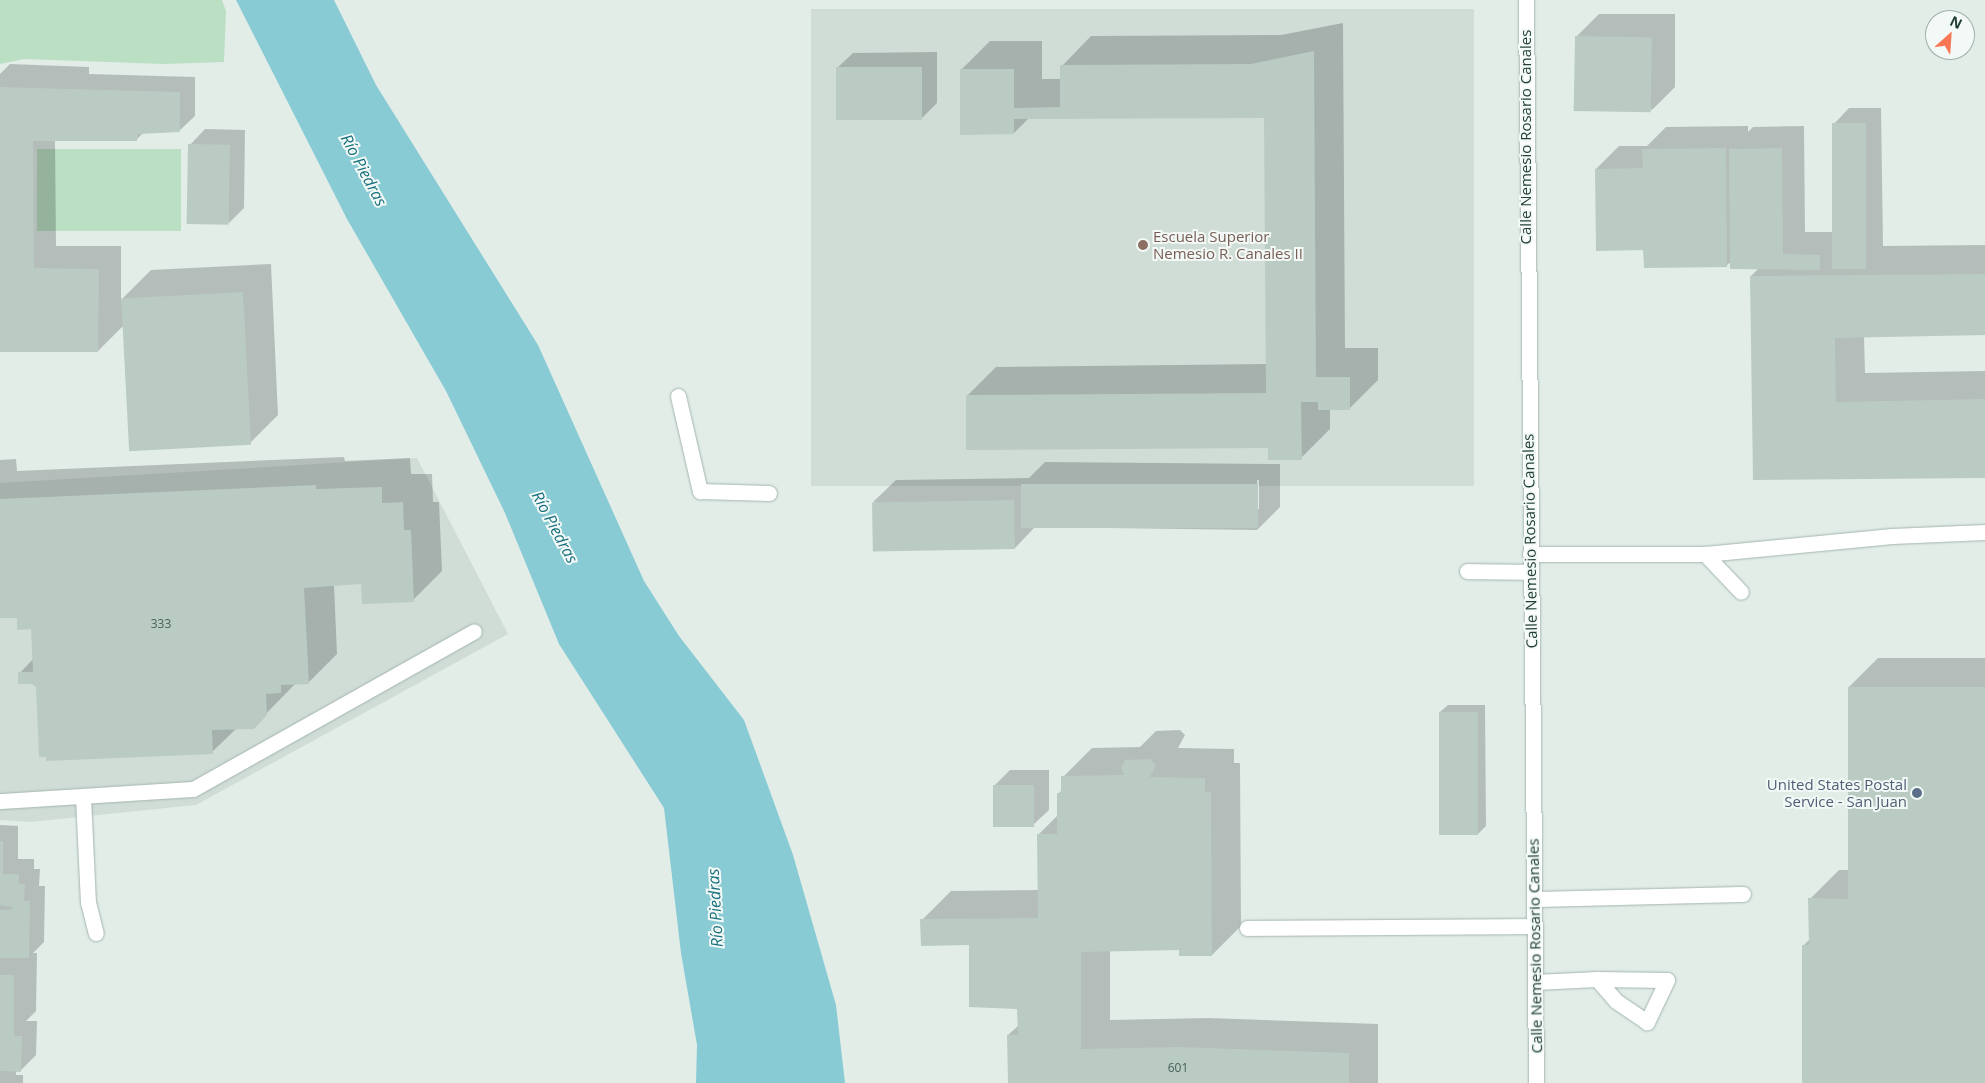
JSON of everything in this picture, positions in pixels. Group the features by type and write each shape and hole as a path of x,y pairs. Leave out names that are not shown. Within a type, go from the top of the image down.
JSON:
{"street":[{"name":"Calle Nemesio Rosario Canales","path":"1526,0 1536,1083"},
{"path":"678,396 700,491 769,493"},
{"path":"1530,554 1705,554 1892,536 1985,532"},
{"path":"1705,554 1741,592"},
{"path":"1467,570 1531,572"},
{"path":"0,800 83,797 193,789 474,631"},
{"path":"83,797 88,902 96,933"},
{"path":"1534,899 1743,894"},
{"path":"1247,928 1534,926"},
{"path":"1535,982 1596,979 1666,980 1647,1022 1616,1001 1596,979"}],"shaded area":[{"name":"Escuela Superior Nemesio R. Canales II","path":"811,9 1474,9 1474,486 811,486"},
{"path":"417,458 508,634 196,805 30,822 0,820 0,483"}],"green space":[{"path":"0,0 222,0 226,11 224,62 164,64 24,59 0,64"},
{"path":"37,149 181,149 181,231 37,231"}],"water":[{"name":"Río Piedras","path":"236,0 334,0 376,85 538,345 644,581 679,636 744,720 793,855 836,1005 845,1083 696,1083 697,1045 681,953 664,808 559,644 505,513 446,391 347,219"}],"building":[{"path":"1575,36 1652,37 1651,112 1574,111"},
{"path":"1314,51 1316,377 1350,377 1350,410 1318,410 1318,402 1301,402 1302,460 1268,460 1268,448 966,450 966,395 1266,393 1264,118 1014,119 1014,134 960,135 960,69 1014,69 1014,108 1060,107 1060,65 1251,64"},
{"path":"836,67 922,67 922,120 836,120"},
{"path":"0,87 180,92 180,132 138,134 137,141 33,141 34,268 99,269 98,352 0,352"},
{"path":"1832,123 1866,123 1866,269 1832,269"},
{"path":"188,144 230,145 229,225 187,224"},
{"path":"1726,148 1727,267 1644,268 1643,250 1596,251 1595,169 1643,168 1642,149"},
{"path":"1782,148 1783,254 1820,255 1820,270 1730,269 1729,149"},
{"path":"1985,274 1985,335 1835,338 1836,402 1985,399 1985,478 1753,480 1750,276"},
{"path":"243,292 251,445 129,451 121,298"},
{"path":"1021,484 1258,484 1258,528 1021,528"},
{"path":"316,485 316,489 382,487 382,503 403,502 404,530 411,530 414,602 362,604 361,584 304,588 309,684 281,685 281,693 266,694 267,715 254,729 212,730 213,754 46,761 46,757 39,757 36,687 32,684 18,684 18,672 33,672 31,629 17,630 17,618 0,618 0,499"},
{"path":"1014,500 1015,549 873,551 872,502"},
{"name":"United States Postal Service - San Juan","path":"1848,687 1985,687 1985,1083 1802,1083 1802,945 1809,945 1808,898 1848,899"},
{"path":"1439,712 1478,712 1478,835 1439,835"},
{"path":"1150,759 1156,765 1150,777 1205,778 1205,792 1211,792 1212,956 1179,956 1179,950 1081,952 1081,1049 1179,1047 1349,1053 1349,1083 1008,1083 1007,1035 1018,1035 1017,1009 969,1007 969,945 921,946 920,919 1038,918 1037,834 1057,834 1057,793 1061,793 1061,776 1124,775 1121,768 1125,760"},
{"path":"993,785 1034,785 1034,827 993,827"},
{"path":"0,841 3,841 3,874 19,874 19,884 25,884 24,901 30,901 29,958 0,958 0,910 10,910 13,907 0,905"},
{"path":"0,975 14,975 14,1036 22,1036 21,1072 0,1071"}],"place":[{"name":"Escuela Superior Nemesio R. Canales II","path":"1143,245"},
{"name":"United States Postal Service - San Juan","path":"1917,793"}]}
